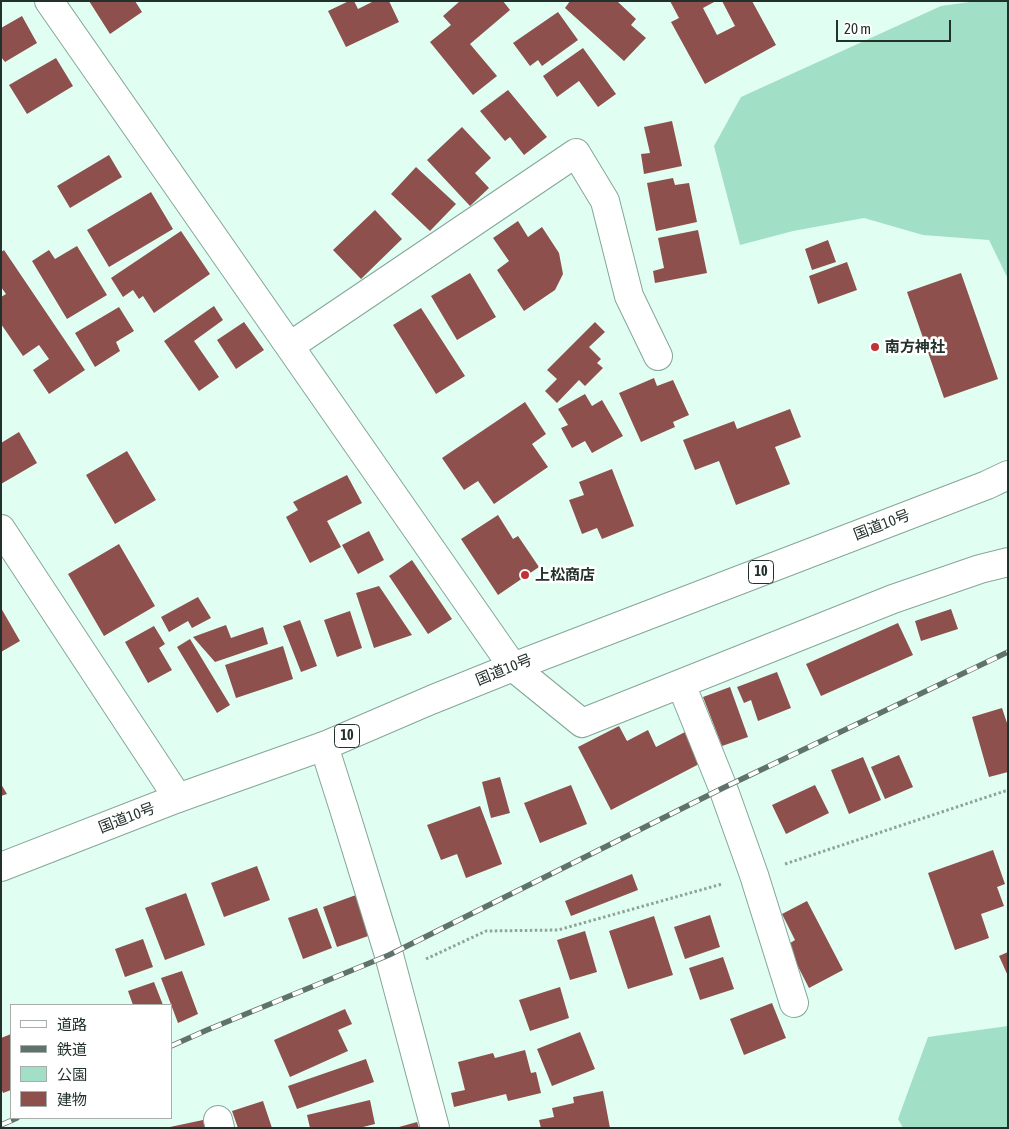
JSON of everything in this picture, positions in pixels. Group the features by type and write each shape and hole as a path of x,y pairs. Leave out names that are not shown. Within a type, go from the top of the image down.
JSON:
{"main road":[{"path":"49,1 513,667 582,723 893,599 980,569 1008,562"},
{"path":"290,346 576,153 605,201 629,296 658,356"},
{"name":"国道10号","path":"1,867 178,798 324,746 513,667 1008,475"},
{"path":"1,529 178,798"},
{"path":"681,684 723,788 754,875 794,1003"},
{"path":"324,746 394,974 435,1128"}],"path":[{"path":"394,974 486,931 558,930 754,875 1008,790"}],"green space":[{"path":"977,1 1008,1 1008,279 989,240 923,235 864,218 793,231 740,245 714,146 741,97 941,6"},
{"path":"1008,1026 1008,1128 903,1128 898,1119 928,1037"}],"building":[{"path":"89,1 135,1 142,12 110,34"},
{"path":"349,1 354,1 358,9 374,1 389,1 399,22 346,47 328,11"},
{"path":"460,1 503,1 510,10 470,44 497,76 473,95 430,42 451,25 443,16"},
{"path":"570,1 617,1 636,19 631,25 646,38 624,61 565,8"},
{"path":"670,1 716,1 703,8 717,35 735,26 722,1 752,1 776,45 705,84 671,22 679,18"},
{"path":"558,12 578,40 542,66 538,60 530,66 513,43"},
{"path":"22,16 37,43 5,62 1,57 1,28"},
{"path":"583,48 616,94 598,107 579,81 557,97 543,76"},
{"path":"56,58 73,86 27,114 9,85"},
{"path":"508,90 547,137 524,155 510,137 505,141 480,111"},
{"path":"672,121 682,166 644,174 641,154 650,153 644,127"},
{"path":"462,127 491,158 475,173 489,188 470,206 427,160"},
{"path":"109,155 122,177 70,208 57,186"},
{"path":"416,167 456,204 430,231 391,194"},
{"path":"673,178 675,185 689,183 697,222 656,231 647,183"},
{"path":"151,192 173,229 109,267 87,230"},
{"path":"375,210 402,239 361,279 333,250"},
{"path":"518,221 528,237 542,227 559,253 563,274 555,290 524,311 497,270 509,261 493,238"},
{"path":"698,230 707,273 655,283 653,271 664,268 658,238"},
{"path":"181,231 210,274 154,313 143,296 139,299 133,290 123,297 111,278"},
{"path":"828,240 836,262 812,270 805,249"},
{"path":"77,246 107,295 67,319 32,261 49,250 55,259"},
{"path":"4,250 85,370 49,394 33,370 49,359 39,345 23,356 1,324 1,297 6,294 1,287 1,252"},
{"path":"847,262 857,290 818,304 809,276"},
{"path":"470,273 496,317 457,340 431,296"},
{"path":"961,273 998,379 944,398 907,292"},
{"path":"214,306 223,320 194,341 219,377 199,391 164,341"},
{"path":"119,307 134,331 116,342 120,351 95,367 75,333"},
{"path":"421,308 465,376 436,394 393,325"},
{"path":"244,322 264,350 236,369 217,340"},
{"path":"595,322 605,332 589,347 601,359 597,363 603,368 585,386 579,380 557,403 545,391 557,379 547,370"},
{"path":"654,378 657,386 673,380 689,415 673,422 675,427 641,442 619,393"},
{"path":"585,394 592,406 602,400 623,436 592,453 585,441 572,448 561,428 568,425 558,409"},
{"path":"525,402 546,434 532,444 548,467 494,504 478,481 464,490 442,458"},
{"path":"790,409 801,437 775,447 790,484 736,505 719,461 695,470 683,440 734,421 737,429"},
{"path":"19,432 37,463 1,484 1,443"},
{"path":"127,451 156,500 115,524 86,475"},
{"path":"612,469 634,526 602,539 597,528 582,534 569,500 584,495 579,482"},
{"path":"347,475 362,503 327,521 341,547 310,563 286,517 298,510 293,502"},
{"path":"498,515 513,539 518,536 539,567 498,595 461,539"},
{"path":"369,531 384,560 358,574 342,545"},
{"path":"119,544 155,606 104,636 68,574"},
{"path":"412,560 452,619 428,634 389,576"},
{"path":"379,586 412,635 374,648 356,593"},
{"path":"198,597 211,618 192,628 188,621 169,632 161,617"},
{"path":"1,608 20,641 1,652"},
{"path":"951,609 958,629 921,641 915,621"},
{"path":"350,611 362,648 337,657 324,620"},
{"path":"300,620 317,666 301,672 283,626"},
{"path":"898,623 913,655 821,696 806,664"},
{"path":"226,625 231,638 263,627 268,644 215,662 193,637"},
{"path":"154,626 165,644 159,648 172,670 148,683 125,642"},
{"path":"190,639 230,705 217,713 177,647"},
{"path":"283,646 293,679 236,698 225,665"},
{"path":"777,672 791,708 758,721 751,700 744,703 737,687"},
{"path":"730,687 748,737 722,746 703,697"},
{"path":"1002,708 1008,726 1008,772 989,777 972,717"},
{"path":"619,726 627,741 648,730 656,747 685,732 701,763 611,810 578,747"},
{"path":"899,755 913,787 885,799 871,767"},
{"path":"863,757 881,800 849,814 831,770"},
{"path":"500,777 510,813 491,818 482,782"},
{"path":"1,784 7,794 1,796"},
{"path":"571,785 587,824 540,843 524,803"},
{"path":"815,785 829,813 786,834 772,805"},
{"path":"480,806 502,864 466,878 457,854 441,860 427,825"},
{"path":"993,850 1005,884 997,887 1004,906 981,914 989,938 955,950 928,873"},
{"path":"257,866 270,900 224,917 211,883"},
{"path":"632,874 638,890 571,916 565,901"},
{"path":"186,893 205,945 165,960 145,908"},
{"path":"356,895 371,935 337,947 323,907"},
{"path":"807,901 843,970 809,988 787,945 795,940 782,914"},
{"path":"317,908 332,948 303,959 288,918"},
{"path":"710,915 720,947 685,959 674,927"},
{"path":"654,916 673,975 628,989 609,931"},
{"path":"585,931 597,972 570,980 557,940"},
{"path":"143,939 153,967 125,977 115,949"},
{"path":"1008,952 1008,976 999,956"},
{"path":"723,957 734,989 700,1000 689,968"},
{"path":"182,971 198,1014 178,1023 161,978"},
{"path":"154,982 163,1004 133,1004 128,991"},
{"path":"560,987 569,1018 530,1031 519,1000"},
{"path":"772,1003 786,1038 744,1055 730,1019"},
{"path":"345,1009 352,1024 338,1030 348,1051 290,1077 274,1040"},
{"path":"580,1032 595,1069 552,1086 537,1049"},
{"path":"10,1034 10,1090 3,1093 1,1088 1,1038"},
{"path":"525,1050 531,1073 536,1072 541,1093 508,1101 506,1094 454,1107 451,1093 465,1090 458,1062 493,1053 495,1058"},
{"path":"366,1059 374,1082 297,1109 288,1086"},
{"path":"603,1091 610,1128 541,1128 539,1120 554,1117 552,1108 574,1103 573,1097"},
{"path":"370,1100 375,1124 359,1128 310,1128 307,1115"},
{"path":"263,1101 272,1128 238,1128 232,1111"},
{"path":"203,1120 205,1128 170,1128 170,1127"},
{"path":"417,1122 419,1128 399,1128 399,1127"}],"railway":[{"path":"172,1046 389,955 723,788 1008,652"},
{"path":"1,1125 15,1119"}],"place":[{"name":"南方神社","path":"875,347"},
{"name":"上松商店","path":"525,575"}]}
